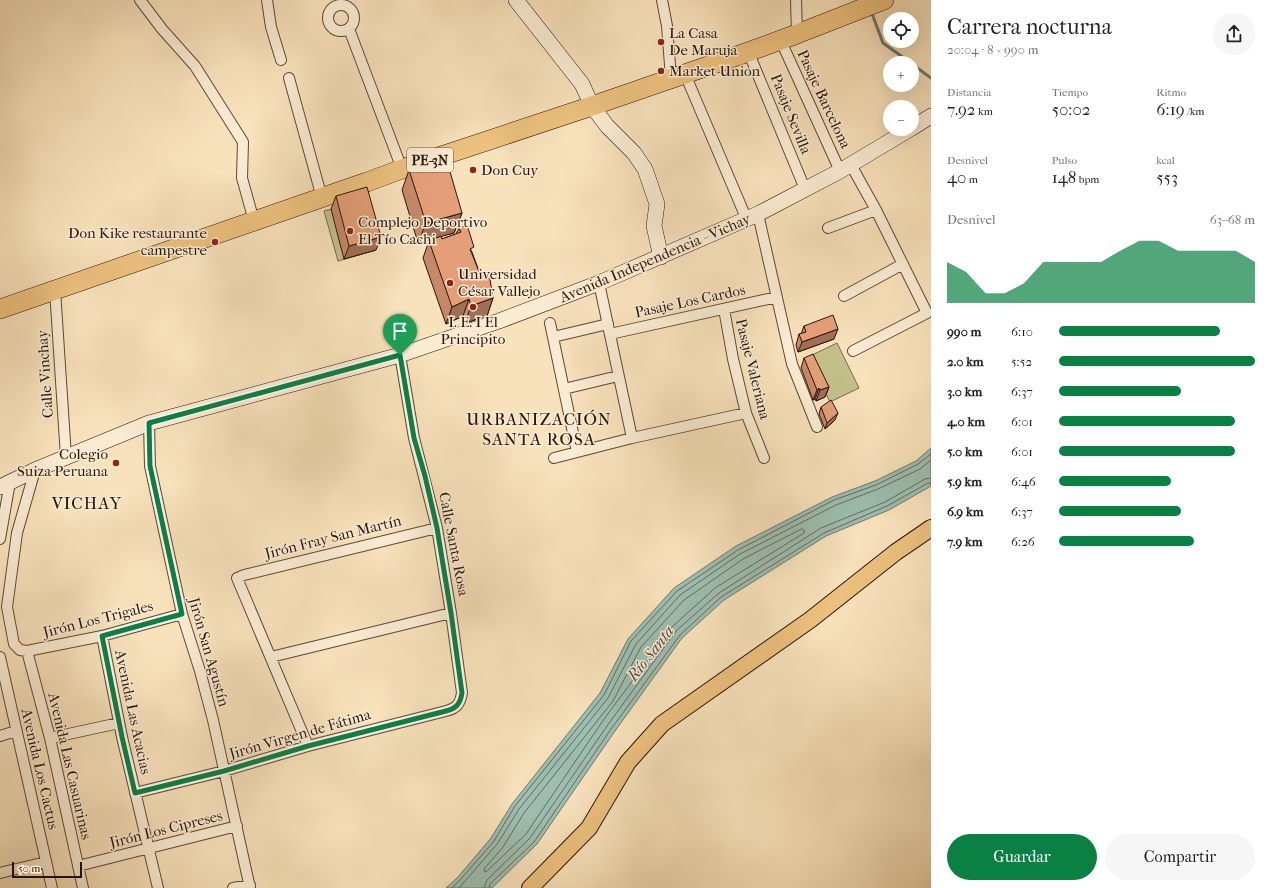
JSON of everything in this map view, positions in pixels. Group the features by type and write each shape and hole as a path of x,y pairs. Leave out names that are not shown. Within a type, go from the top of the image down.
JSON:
{"highway":[{"name":"PE-3N","path":"0,309 402,169 592,106 788,37 883,1"}],"main road":[{"path":"516,0 582,84 592,106 608,126 634,153 648,177 657,204 654,226 661,257"},
{"name":"Avenida Independencia - Vichay","path":"919,123 931,116"},
{"name":"Avenida Independencia - Vichay","path":"5,484 149,423 400,355 499,321 599,283 753,217 846,168 898,136"},
{"path":"530,888 590,828 628,762 662,724 810,620 896,552 931,528"}],"street":[{"path":"140,0 162,29 195,66 243,142 242,178 254,221"},
{"path":"267,0 271,27 281,60"},
{"path":"662,0 678,76 753,217 777,298 792,364 817,427"},
{"path":"788,37 796,0"},
{"path":"349,29 402,169"},
{"name":"Pasaje Barcelona","path":"788,37 846,168 876,210 926,311 926,314 853,351"},
{"name":"Pasaje Sevilla","path":"748,51 805,189"},
{"path":"289,78 322,198"},
{"path":"828,228 876,210"},
{"path":"844,296 903,264"},
{"path":"599,283 632,438"},
{"name":"Calle Vinchay","path":"55,290 66,457"},
{"name":"Pasaje Los Cardos","path":"553,337 724,309 777,298"},
{"name":"Pasaje Valeriana","path":"724,309 733,359 746,413 764,458"},
{"path":"550,323 577,452"},
{"name":"Calle Santa Rosa","path":"400,355 414,438 425,476 437,528 462,693"},
{"path":"564,389 618,376"},
{"path":"554,458 632,438 746,413"},
{"name":"Jirón San Agustín","path":"149,423 150,466 182,614 200,671 213,720 250,886"},
{"name":"Avenida Las Casuarinas","path":"35,470 17,533 7,607 14,644 24,651 50,738 83,888"},
{"path":"0,539 5,484"},
{"name":"Jirón Fray San Martín","path":"271,657 238,578 244,575 437,528"},
{"path":"308,746 271,657 451,613"},
{"name":"Jirón Los Trigales","path":"24,651 102,636 182,614"},
{"name":"Avenida Las Acacias","path":"102,636 119,723 158,888"},
{"name":"Avenida Los Cactus","path":"0,659 52,888"},
{"name":"Jirón Virgen de Fátima","path":"135,793 224,771 308,746 455,708 461,702 462,693"},
{"path":"50,738 119,723"},
{"path":"0,736 16,731"},
{"name":"Jirón Los Cipreses","path":"78,866 237,826"},
{"path":"0,873 46,862"},
{"path":"232,888 250,886"}],"shaded area":[{"name":"Complejo Deportivo El Tío Cachi","path":"362,201 376,250 338,261 324,211"},
{"path":"837,343 859,388 830,402 808,357"}],"water":[{"name":"Río Santa","path":"931,448 931,486 889,510 826,536 724,600 682,638 615,731 537,844 492,888 446,888 458,877 491,838 512,804 600,693 628,639 674,588 736,546 832,497 875,481 916,461"}],"building":[{"path":"446,158 462,213 426,223 409,170"},
{"path":"367,187 381,237 349,246 336,196"},
{"path":"467,225 474,247 470,249 480,274 489,273 493,298 471,306 469,299 452,307 429,241 441,236 442,239 461,232 459,228"},
{"path":"833,315 838,329 802,342 799,334 806,332 804,326"},
{"path":"813,354 829,387 820,390 819,388 817,390 804,358"},
{"path":"831,400 838,413 827,423 821,407"}],"waterway":[{"path":"871,11 883,43 901,56"},
{"path":"919,69 931,78"}],"place":[{"name":"La Casa De Maruja","path":"661,42"},
{"name":"Market Union","path":"661,71"},
{"name":"Don Cuy","path":"473,170"},
{"name":"Complejo Deportivo El Tío Cachi","path":"350,231"},
{"name":"Don Kike restaurante campestre","path":"215,242"},
{"name":"Universidad César Vallejo","path":"450,283"},
{"name":"I. E. I El Principito","path":"473,307"},
{"name":"Colegio Suiza Peruana","path":"116,463"}],"district":[{"name":"URBANIZACIÓN SANTA ROSA","path":"539,429"},
{"name":"VICHAY","path":"87,503"}],"route":[{"path":"400,355 414,438 425,476 437,528 451,613 462,693 461,702 455,708 446,711 308,746 224,771 135,793 122,737 102,636 182,614 150,466 149,423 400,355"}]}
